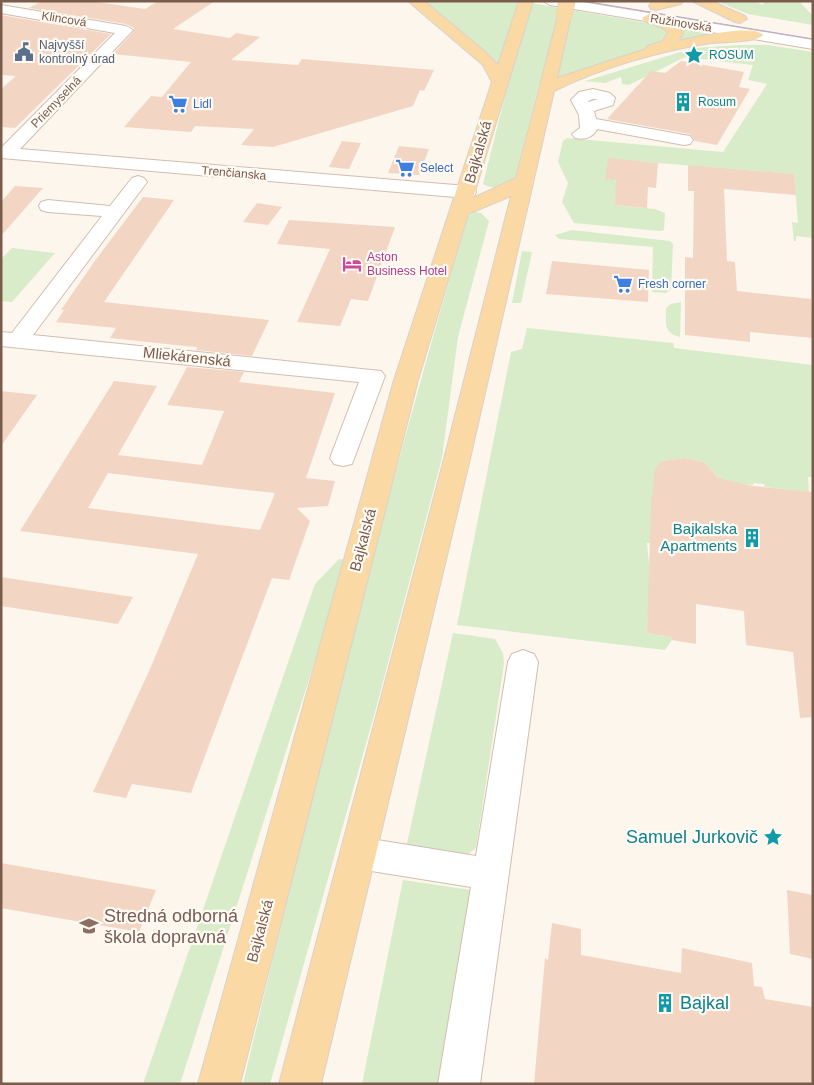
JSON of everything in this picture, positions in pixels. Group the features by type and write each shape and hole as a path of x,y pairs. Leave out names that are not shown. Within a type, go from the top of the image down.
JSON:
{"main road":[{"path":"415,1 480,54 500,82"},
{"path":"422,1 467,36 490,39 516,31"},
{"path":"556,48 574,59 603,60 663,46 674,37 676,32 652,12 676,1"},
{"path":"699,1 740,20"},
{"name":"Bajkalská","path":"220,1084 404,389 470,201 500,82 524,5"},
{"path":"300,1084 510,241 565,8"},
{"path":"546,89 573,75 692,41 723,36 756,36"},
{"path":"470,201 524,181"},
{"path":"470,201 498,219 510,241"},
{"path":"311,1084 328,975"}],"street":[{"path":"6,10 26,1"},
{"name":"Ružinovská","path":"550,1 740,20 813,31"},
{"name":"Ružinovská","path":"628,1 652,12 756,36 813,45"},
{"name":"Klincová","path":"6,10 126,30"},
{"name":"Priemyselná","path":"3,159 126,30"},
{"path":"585,122 684,140"},
{"name":"Trenčianska","path":"3,159 138,182 470,201"},
{"name":"Trenčianska","path":"3,159 470,201"},
{"path":"10,339 116,212 138,182"},
{"path":"48,206 116,212"},
{"name":"Mliekárenská","path":"10,339 380,377 343,458"},
{"path":"459,1084 489,874 523,662"},
{"path":"359,853 489,874"}],"green space":[{"path":"420,1 519,1 717,35 610,62 539,84 515,179 492,187 483,184 510,76"},
{"path":"716,1 753,1 764,5 763,1 799,1 813,16 813,25 748,14"},
{"path":"768,45 813,52 813,238 796,236 796,241 794,241 792,222 798,223 794,174 608,159 617,185 615,205 655,209 665,213 664,230 574,223 562,202 568,183 558,162 563,141 567,138 723,152 767,84 748,80 753,65 685,57 629,85 622,84 621,77 605,83 585,81 694,48"},
{"path":"475,212 481,213 489,221 458,337 442,458 375,712 270,1084 243,1084 349,648 468,216"},
{"path":"572,230 670,241 673,244 671,289 666,293 652,292 653,247 559,239 555,235"},
{"path":"12,248 55,253 12,302 1,301 1,259"},
{"path":"522,251 532,252 521,303 512,303"},
{"path":"681,302 680,337 668,330 666,308 671,304"},
{"path":"527,328 673,343 674,348 813,365 813,477 808,477 809,492 765,487 764,484 754,483 753,485 722,482 704,462 685,458 662,461 650,543 647,543 650,574 647,633 671,637 672,640 665,650 457,625 511,352 522,349"},
{"path":"339,559 347,560 180,1084 143,1084 315,584"},
{"path":"453,633 495,639 503,653 504,664 476,848 467,855 406,848"},
{"path":"403,880 471,890 442,1084 362,1084"}],"building":[{"path":"42,1 91,1 145,9 158,1 215,1 173,29 230,38 236,33 260,37 231,60 298,65 302,59 434,70 424,91 420,90 413,106 273,147 241,145 254,129 195,126 191,132 124,127 151,96 162,97 191,62 113,54 134,31 134,28 126,24 29,8"},
{"path":"1,15 111,34 15,128 1,127 1,89 16,76 1,75"},
{"name":"Rosum","path":"681,61 744,72 739,87 750,89 717,145 695,141 690,134 607,119 651,71 665,73"},
{"path":"342,141 361,143 349,169 329,167"},
{"path":"399,146 429,149 419,175 388,173"},
{"path":"608,158 658,163 656,188 648,187 647,208 615,205 616,180 605,179"},
{"path":"688,165 794,174 796,195 724,189 727,261 735,262 737,291 811,299 813,338 750,332 750,342 685,335 685,257 693,258 694,191 688,191"},
{"path":"15,186 43,188 1,236 1,202"},
{"path":"143,197 174,200 104,302 269,320 252,356 196,350 197,347 110,338 116,328 56,322 64,310 61,310 94,262"},
{"path":"257,203 282,207 268,225 243,222"},
{"name":"Aston Business Hotel","path":"289,220 395,227 368,301 351,299 340,326 297,322 330,249 277,244"},
{"path":"552,261 649,270 648,302 546,294"},
{"path":"187,367 244,372 239,382 335,393 306,478 335,481 328,506 297,508 310,521 289,580 272,578 191,793 132,784 126,798 93,792 150,669 198,554 20,531 114,381 157,386 118,455 202,465 224,411 167,405","holes":["108,473 275,493 260,530 88,508"]},
{"path":"1,391 37,395 1,446"},
{"path":"685,458 704,462 718,478 753,486 813,492 813,717 800,718 793,652 746,645 744,611 696,604 696,644 647,633 651,506 655,469 662,461"},
{"path":"1,577 133,597 118,624 1,606"},
{"path":"1,863 156,890 139,932 1,908"},
{"path":"787,890 813,895 813,959 790,954"},
{"name":"Bajkal","path":"552,923 581,929 581,955 681,973 682,948 752,963 754,986 762,987 765,999 813,1007 813,1084 534,1084 545,958 548,960"}],"tram line":[{"path":"583,1 813,39"}],"place":[{"name":"Najvyšší kontrolný úrad","path":"24,52"},
{"name":"ROSUM","path":"694,55"},
{"name":"Rosum","path":"683,102"},
{"name":"Lidl","path":"178,104"},
{"name":"Select","path":"405,168"},
{"name":"Aston Business Hotel","path":"352,264"},
{"name":"Fresh corner","path":"623,284"},
{"name":"Bajkalska Apartments","path":"752,538"},
{"name":"Samuel Jurkovič","path":"773,837"},
{"name":"Stredná odborná škola dopravná","path":"89,926"},
{"name":"Bajkal","path":"665,1003"}]}
